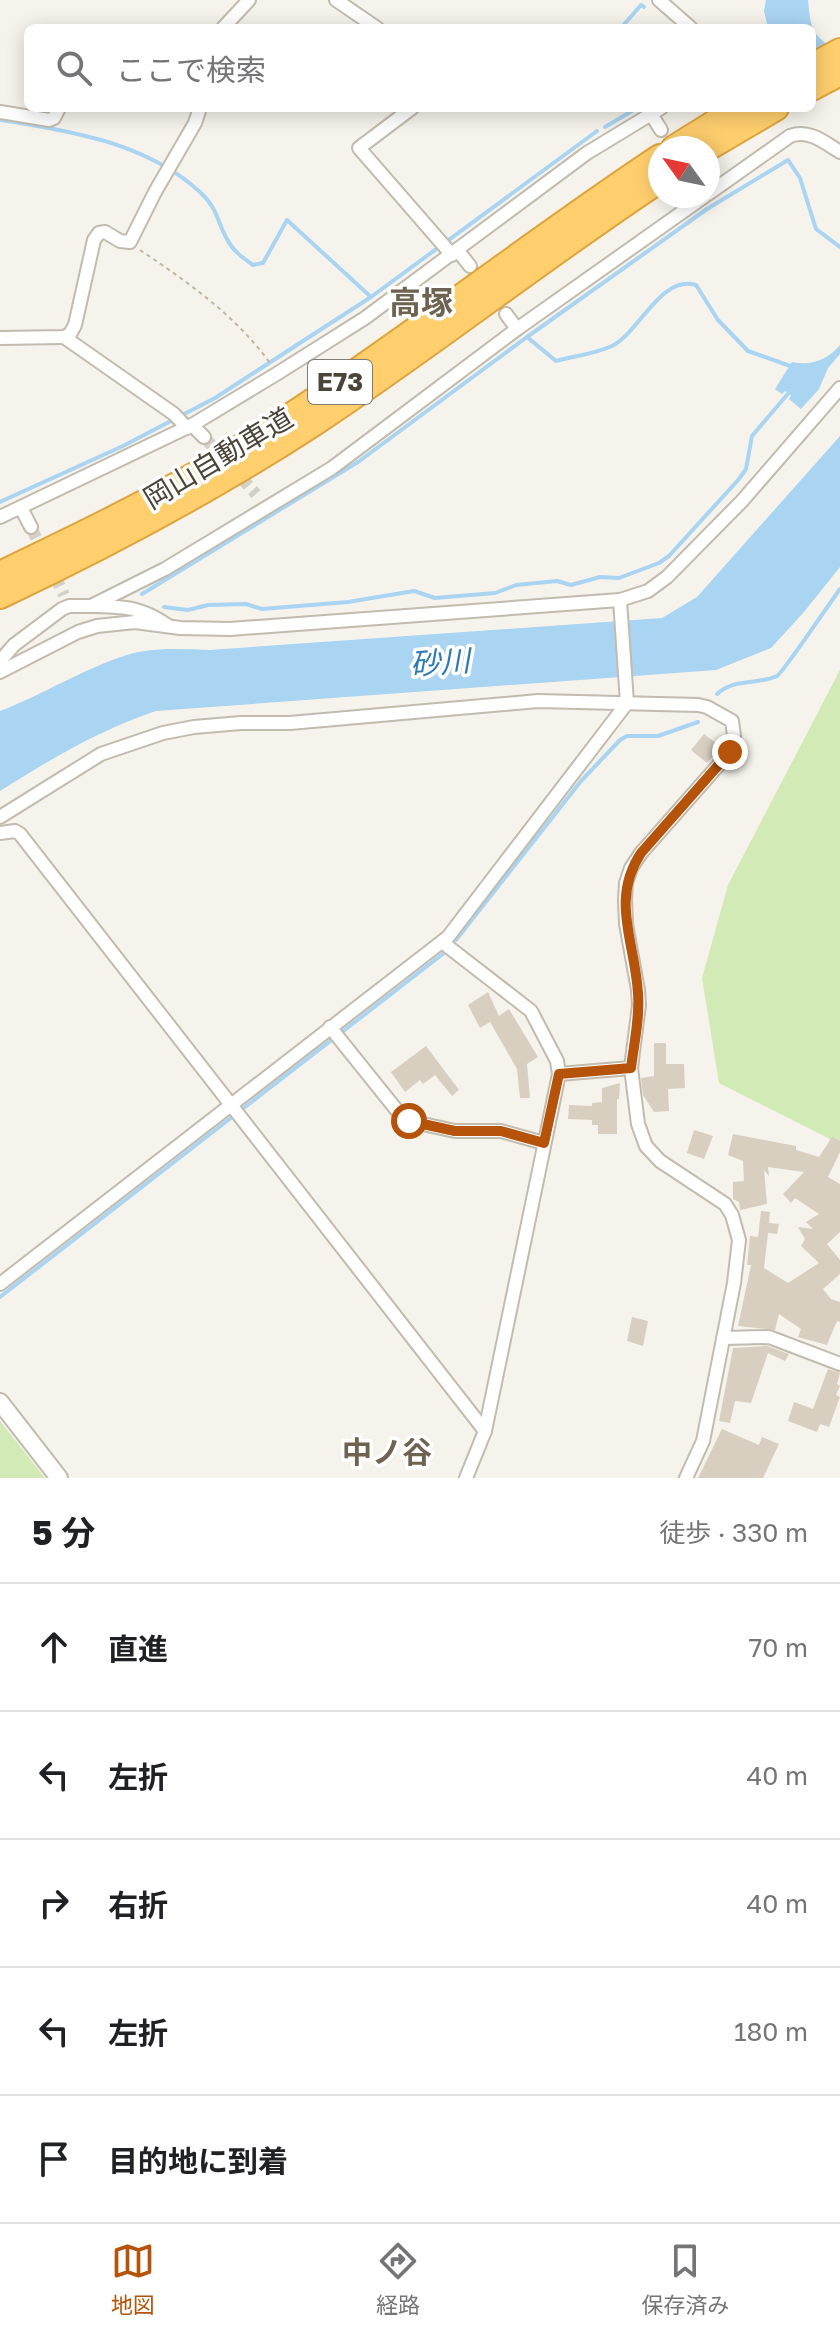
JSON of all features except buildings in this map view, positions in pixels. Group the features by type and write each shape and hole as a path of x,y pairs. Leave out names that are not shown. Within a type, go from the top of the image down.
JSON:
{"highway":[{"path":"816,64 840,51"},
{"path":"816,86 840,73"},
{"path":"675,136 729,112"},
{"path":"720,141 769,112"},
{"name":"岡山自動車道","path":"0,574 139,506 216,462 398,342 648,165"},
{"name":"岡山自動車道","path":"0,596 147,523 288,440 446,333 648,188"}],"street":[{"path":"227,24 249,0"},
{"path":"336,0 371,24"},
{"path":"659,0 686,24"},
{"path":"0,112 49,120 57,112"},
{"path":"0,338 64,337 70,334 75,325 94,240 99,233 105,232 120,241 130,242 199,112"},
{"path":"407,112 359,148 449,248 470,266"},
{"path":"0,517 184,422 365,318 449,248 577,160 654,112"},
{"path":"656,112 667,136"},
{"path":"720,186 790,136 801,132 840,152"},
{"path":"91,606 165,569 332,468 517,329 689,208"},
{"path":"506,314 517,329"},
{"path":"64,337 204,437"},
{"path":"0,672 78,632 97,626 135,622 230,629 620,605 667,577 742,501 840,388"},
{"path":"256,494 267,506"},
{"path":"21,508 31,527"},
{"path":"0,661 14,645 67,600 91,606 147,611 171,627"},
{"path":"0,1284 230,1106 334,1033 442,942 626,698 620,605"},
{"path":"0,817 101,754 163,733 194,727 290,723 538,701 626,698 707,707 732,721 734,736 730,752 641,853 626,883 626,924 639,1005 631,1068 638,1124 646,1146 670,1169 725,1204 737,1227 739,1240 734,1283 703,1441 686,1478"},
{"path":"0,833 15,831 20,834 485,1431"},
{"path":"442,942 534,1015 557,1061 559,1074 485,1431 466,1478"},
{"path":"334,1033 403,1118 455,1131 501,1131 544,1143"},
{"path":"559,1074 631,1068"},
{"path":"723,1338 769,1337 840,1364"},
{"path":"0,1402 59,1478"}],"path":[{"path":"130,242 231,317 267,358"}],"green space":[{"path":"840,670 840,1147 719,1083 702,978 728,885"},
{"path":"0,1421 45,1478 0,1478"}],"water":[{"path":"766,0 808,0 812,24 767,24 764,11"},
{"path":"816,33 818,36 840,53 816,65"},
{"path":"840,345 840,354 828,368 819,389 801,409 789,399 791,395 775,389 792,362 819,361"},
{"name":"砂川","path":"840,436 840,567 771,648 716,670 156,711 95,736 0,791 0,711 94,667 137,652 209,650 662,618 697,597"}],"waterway":[{"path":"624,24 641,5 644,7"},
{"path":"605,127 630,112"},
{"path":"0,120 80,134 155,161 206,198 229,243 253,265 263,263 287,220 371,297"},
{"path":"0,502 123,446 215,398 371,297 597,131"},
{"path":"527,337 707,209 788,160 800,178 816,229 840,247"},
{"path":"142,594 358,462 527,337 556,361 599,351 622,339 672,288 683,284 696,285 718,320 748,351 793,367"},
{"path":"164,607 188,610 208,605 246,604 262,609 348,602 414,591 435,598 495,593 516,585 557,581 571,585 600,577 619,578 669,556 739,479 746,469 752,436 792,389"},
{"path":"717,694 731,686 777,676 840,589"},
{"path":"456,940 581,781 620,740 627,736 658,736 698,722"},
{"path":"245,1107 444,953"},
{"path":"0,1297 232,1117"}],"tunnel":[{"path":"204,437 256,494"},
{"path":"31,527 64,595"}],"district":[{"name":"高塚","path":"421,303"},
{"name":"中ノ谷","path":"387,1453"}],"route":[{"path":"409,1121 455,1131 501,1131 544,1143 559,1074 631,1068 639,1005 626,924 626,883 641,853 730,752"}]}
